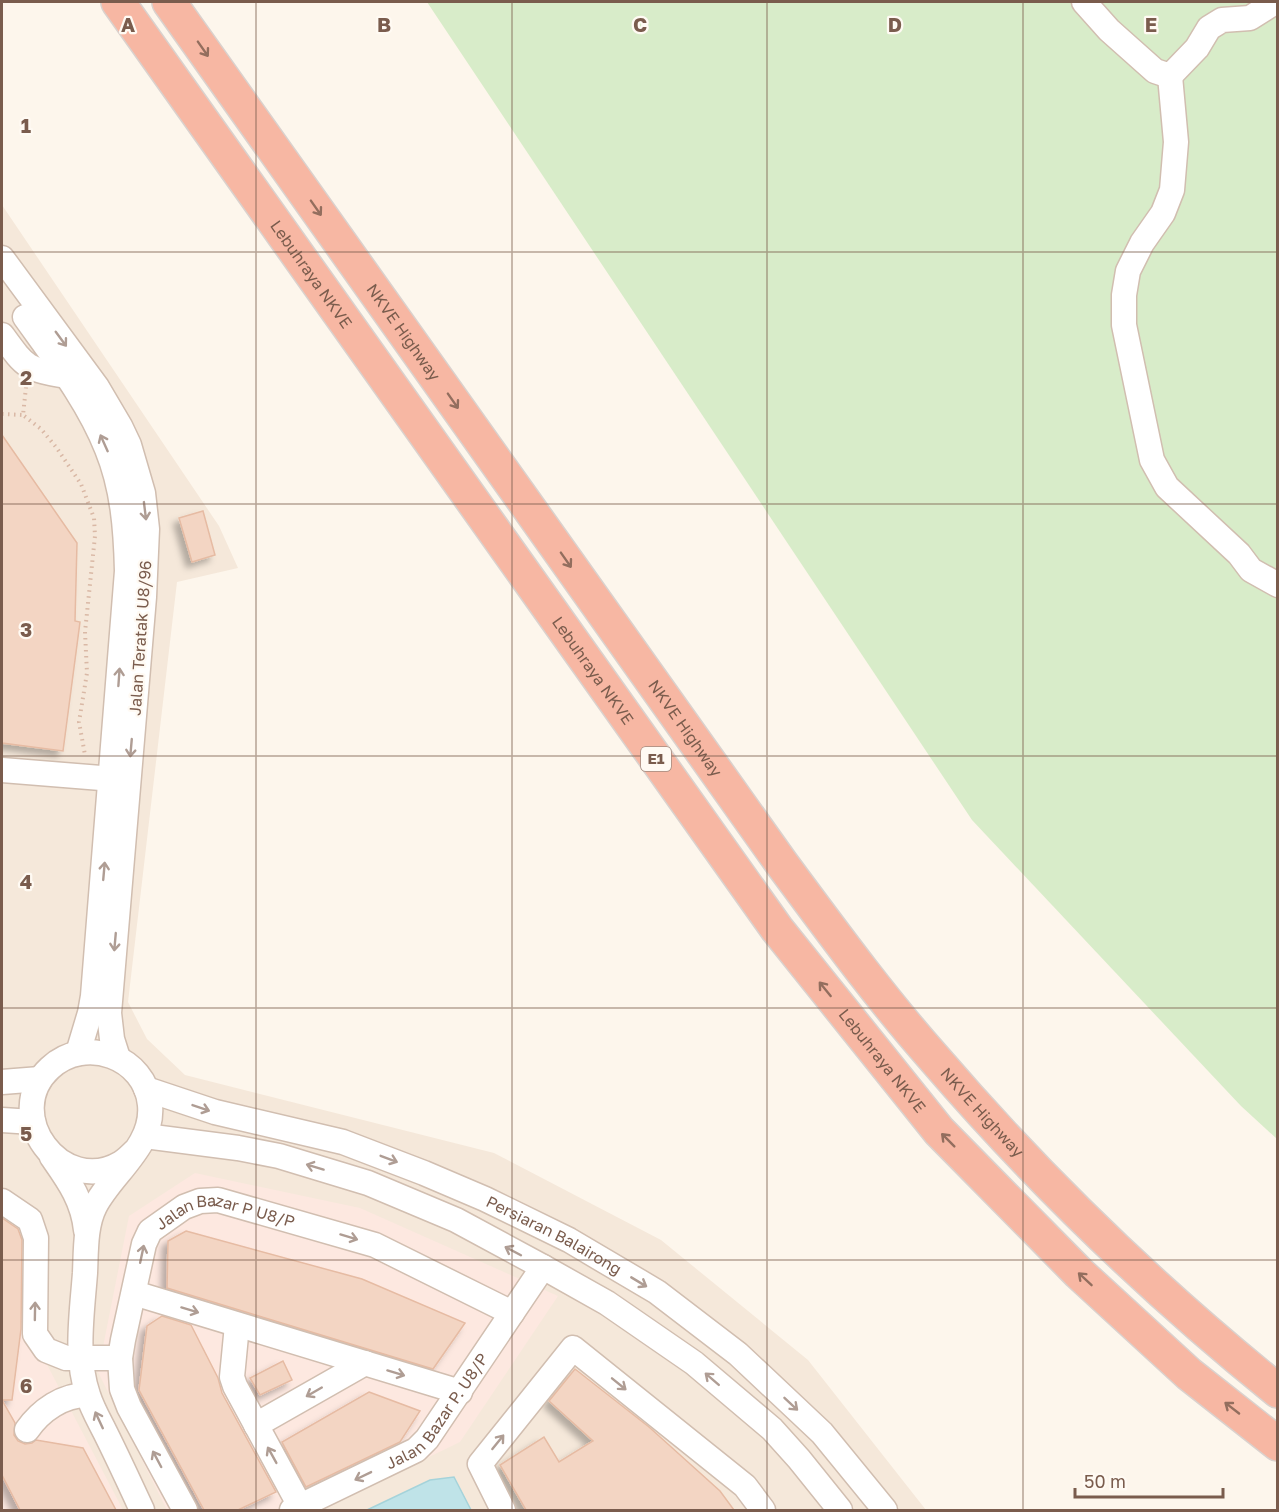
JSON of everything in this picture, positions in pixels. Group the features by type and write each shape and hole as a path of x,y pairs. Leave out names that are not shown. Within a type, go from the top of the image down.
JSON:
{"highway":[{"name":"Lebuhraya NKVE","path":"118,2 763,910 939,1131 1079,1273 1189,1374 1278,1444"},
{"name":"NKVE Highway","path":"169,2 782,864 854,961 933,1057 1017,1150 1124,1256 1225,1349 1278,1392"}],"street":[{"path":"1084,2 1109,30 1155,72 1170,76"},
{"path":"1275,2 1250,18 1222,20 1209,27 1197,48 1170,76 1176,142 1172,190 1163,213 1142,243 1128,271 1124,295 1124,325 1152,460 1167,487 1239,554 1251,570 1278,585"},
{"name":"Jalan Teratak U8/96","path":"2,258 109,406 129,445 143,493 147,529 144,597 93,996 78,1053"},
{"name":"Jalan Teratak U8/96","path":"2,284 67,376 95,424 108,450 121,497 126,532 127,571 109,1013 112,1039 118,1058"},
{"path":"2,335 20,360 36,370 67,376"},
{"path":"2,771 120,779"},
{"path":"87,1238 83,1209 74,1189 39,1140 33,1122 32,1108 34,1093 40,1080 50,1068 63,1058 91,1051 118,1058 130,1066 146,1089 150,1104 150,1120 140,1144 93,1208 87,1238 80,1341 87,1395 142,1510"},
{"path":"2,1082 40,1080"},
{"name":"Persiaran Balairong","path":"146,1089 215,1112 343,1142 475,1195 569,1240 657,1292 738,1354 822,1433 885,1510"},
{"path":"2,1120 33,1122"},
{"path":"51,1155 66,1165 84,1170 103,1169 121,1163 140,1144"},
{"name":"Persiaran Balairong","path":"140,1144 238,1148 279,1156 368,1183 456,1220 607,1303 694,1363 772,1429 840,1510"},
{"name":"Jalan Bazar P U8/P","path":"185,1510 129,1407 123,1389 120,1358 144,1244 150,1231 184,1207 200,1201 218,1200 375,1245 512,1313"},
{"path":"2,1201 30,1220 36,1238 35,1334 46,1350 66,1358 120,1358"},
{"name":"Jalan Bazar P. U8/P","path":"296,1508 416,1450 427,1439 460,1392 543,1267"},
{"path":"134,1293 460,1392"},
{"path":"237,1324 232,1377 296,1508"},
{"path":"503,1510 480,1464 573,1348 746,1486 763,1510"},
{"path":"256,1425 365,1363"},
{"path":"27,1430 33,1420 65,1398 87,1395"}],"path":[{"path":"20,360 27,379 26,403 22,415"},
{"path":"2,414 22,415 41,429 81,484 94,518 95,536 85,632 87,673 79,722 85,755"}],"shaded area":[{"path":"2,205 219,526 238,568 177,582 128,1002 147,1039 185,1075 494,1153 661,1240 808,1360 926,1510 2,1510"},
{"path":"195,1173 360,1208 558,1296 460,1442 320,1510 167,1510 98,1372 129,1216"},
{"path":"2,1206 26,1222 31,1334 123,1510 2,1510"}],"green space":[{"path":"427,2 1277,2 1277,1139 1241,1106 972,820"}],"water":[{"path":"454,1477 471,1510 367,1510 430,1480"}],"building":[{"path":"2,435 77,543 75,621 80,622 63,751 2,743"},
{"path":"203,511 215,555 192,562 179,518"},
{"path":"2,1218 18,1229 22,1240 21,1329 12,1400 2,1400"},
{"path":"186,1231 362,1279 465,1323 433,1369 167,1288 168,1241"},
{"path":"162,1316 191,1325 218,1378 222,1393 276,1492 238,1510 204,1510 139,1390 147,1326"},
{"path":"283,1361 292,1380 260,1395 250,1378"},
{"path":"575,1369 649,1427 720,1491 734,1510 526,1510 500,1465 544,1437 559,1462 593,1441 549,1401"},
{"path":"369,1392 420,1411 400,1442 306,1487 282,1442"},
{"path":"2,1400 15,1423 14,1435 18,1441 25,1444 36,1440 83,1448 116,1510 20,1510 2,1475"}]}
